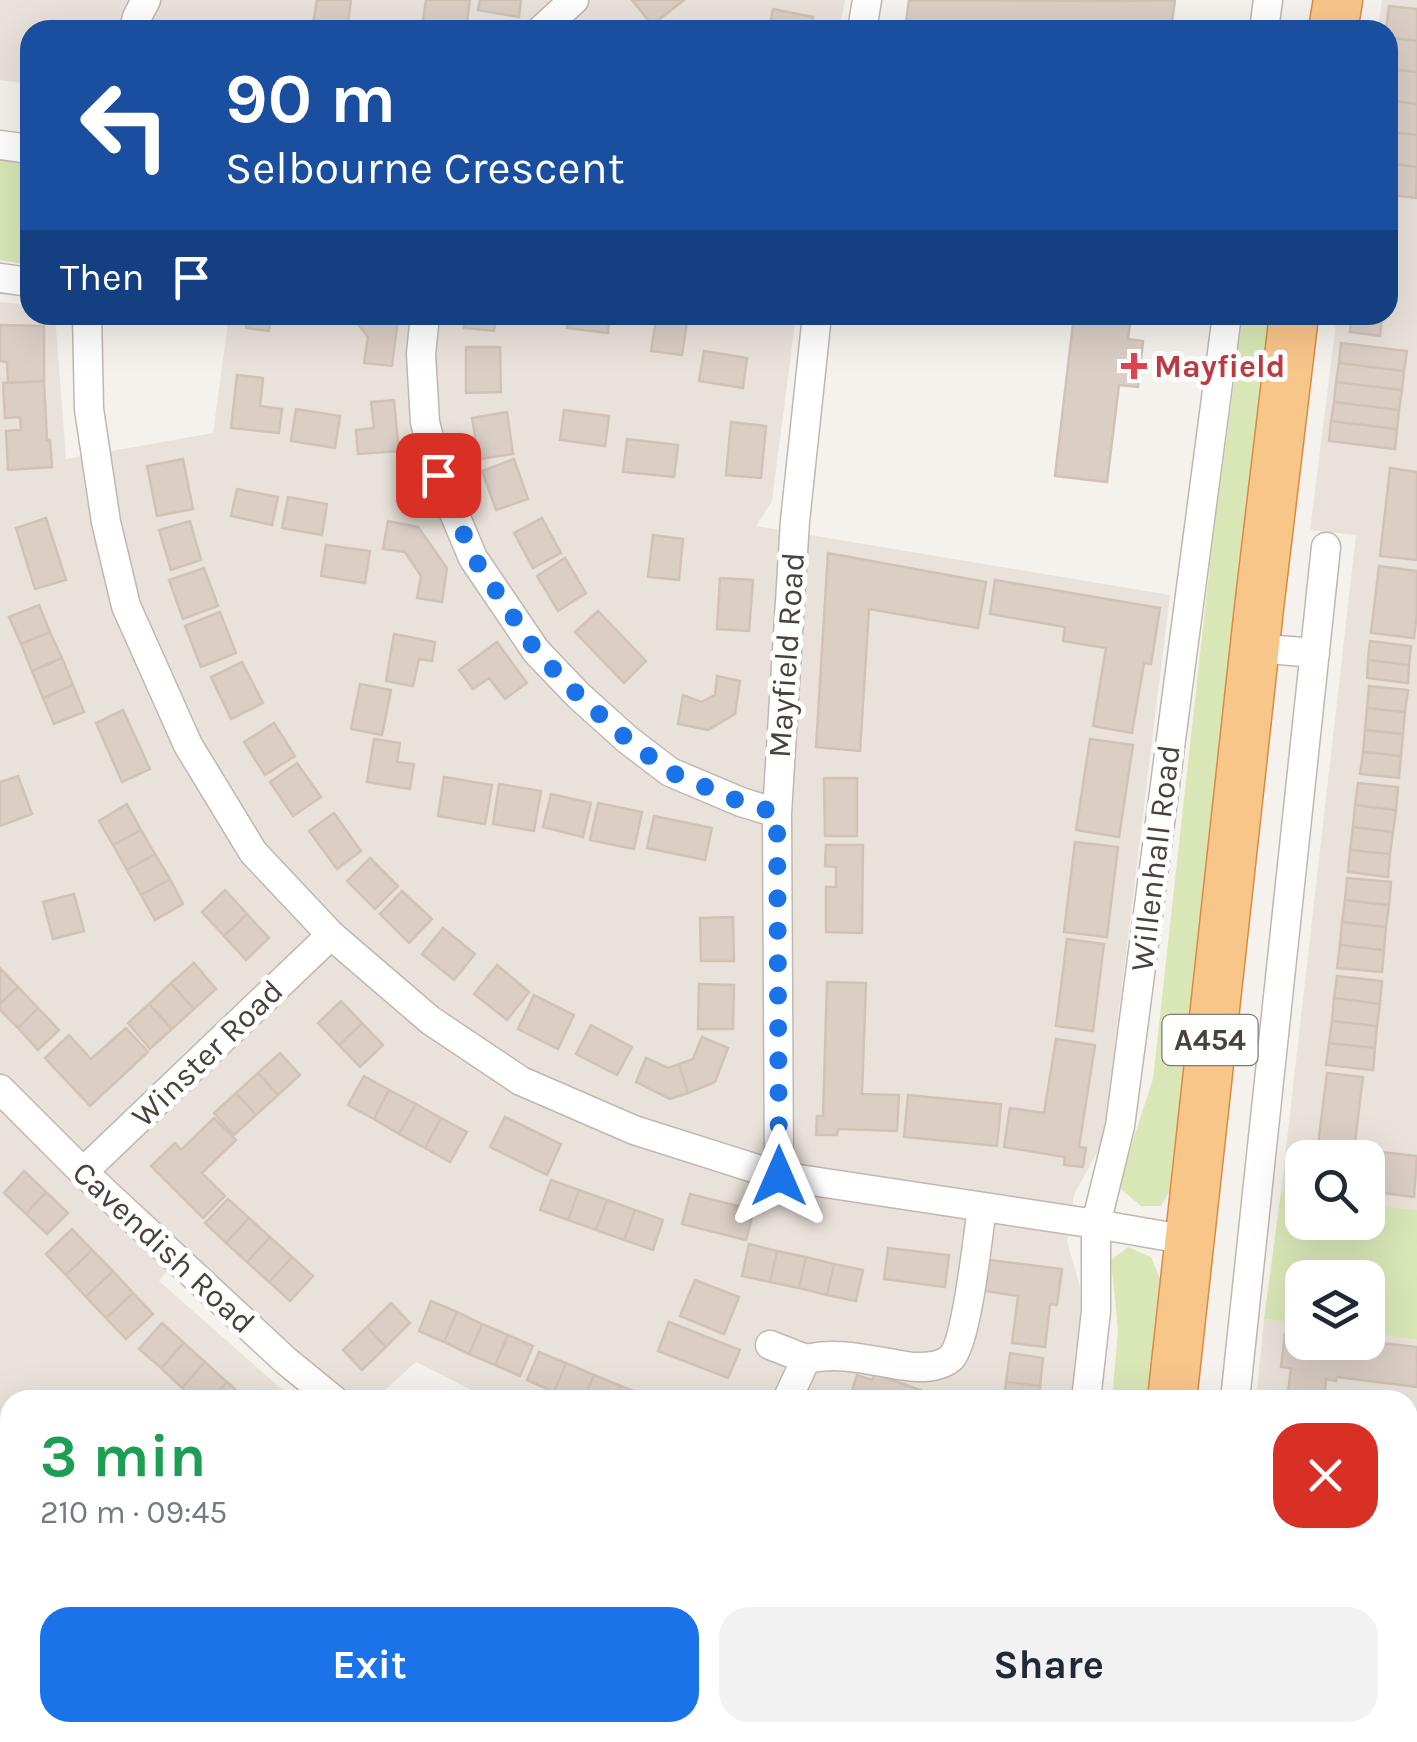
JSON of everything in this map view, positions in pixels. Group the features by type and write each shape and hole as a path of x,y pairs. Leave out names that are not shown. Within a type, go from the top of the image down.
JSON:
{"highway":[{"name":"A454","path":"1173,1390 1293,325"}],"street":[{"path":"552,20 574,0"},
{"path":"86,325 92,440 126,606 188,745 253,852 331,935 430,1020 520,1081 634,1130 779,1176 1188,1240"},
{"path":"424,325 421,354 425,422 438,475 474,558 536,651 590,707 670,772 777,813"},
{"name":"Mayfield Road","path":"779,1176 777,813 795,521 815,325"},
{"name":"Willenhall Road","path":"1087,1390 1096,1311 1096,1224 1120,1126 1226,325"},
{"path":"1236,1390 1326,547"},
{"path":"1255,648 1315,653"},
{"name":"Winster Road","path":"83,1172 331,935"},
{"name":"Cavendish Road","path":"0,1089 83,1172 322,1390"},
{"path":"770,1345 806,1358 844,1356 912,1367 936,1366 951,1358 962,1335 982,1207"},
{"path":"791,1390 806,1358"}],"shaded area":[{"path":"0,0 845,0 841,20 20,20 20,83 0,80"},
{"path":"1382,0 1417,0 1417,1210 1385,1206 1385,1140 1287,1140 1356,535 1310,530 1336,325 1398,325 1398,20 1379,20"},
{"path":"0,302 20,304 20,325 56,325 66,459 213,433 228,325 795,325 772,501 756,526 1170,595 1103,1141 1074,1195 1067,1241 1080,1287 1076,1390 471,1390 416,1362 385,1390 340,1390 185,1250 159,1281 283,1390 0,1390"},
{"path":"1285,1157 1285,1193 1281,1192"},
{"path":"1264,1319 1285,1322 1285,1360 1385,1360 1385,1335 1417,1340 1417,1390 1257,1390"}],"green space":[{"path":"0,157 20,158 20,263 0,260"},
{"path":"1242,325 1271,325 1244,529 1198,1003 1175,1182 1161,1206 1141,1206 1120,1188 1153,1079 1211,555"},
{"path":"1281,1192 1285,1193 1285,1240 1385,1240 1385,1206 1417,1210 1417,1340 1385,1335 1385,1260 1285,1260 1285,1322 1264,1319"},
{"path":"1128,1247 1151,1257 1162,1284 1149,1390 1113,1390 1118,1330 1111,1260"}],"building":[{"path":"317,0 351,0 348,20 314,20"},
{"path":"426,0 470,0 467,20 423,20"},
{"path":"480,0 521,0 519,17 478,10"},
{"path":"632,0 684,0 658,20 648,20"},
{"path":"909,0 1175,0 1172,20 906,20"},
{"path":"1389,6 1417,9 1417,41 1398,38 1398,20 1387,20"},
{"path":"773,9 813,17 813,20 771,20"},
{"path":"1398,38 1417,41 1417,72 1398,70"},
{"path":"1398,70 1417,72 1417,104 1398,101"},
{"path":"1398,101 1417,104 1417,135 1398,133"},
{"path":"1398,133 1417,135 1417,167 1398,164"},
{"path":"1398,164 1417,167 1416,198 1398,196"},
{"path":"0,325 44,326 44,381 8,383 7,362 0,361"},
{"path":"246,325 270,325 269,331"},
{"path":"358,325 396,325 392,366 364,363 368,337"},
{"path":"464,325 495,325 494,331"},
{"path":"567,325 609,325 608,333"},
{"path":"655,325 687,325 682,355 651,351"},
{"path":"1073,325 1130,325 1128,339 1143,341 1138,387 1119,385 1107,482 1055,476"},
{"path":"1351,325 1381,325 1380,336 1350,332"},
{"path":"1341,343 1407,351 1404,371 1339,363"},
{"path":"466,347 500,347 501,392 466,393"},
{"path":"704,351 747,358 743,388 699,381"},
{"path":"1339,363 1404,371 1402,390 1336,382"},
{"path":"237,375 263,378 260,406 282,409 279,433 231,428"},
{"path":"44,381 52,467 8,470 6,431 21,430 20,417 5,418 3,383"},
{"path":"1336,382 1402,390 1399,410 1334,402"},
{"path":"394,400 399,451 358,454 356,430 374,428 371,402"},
{"path":"1334,402 1399,410 1397,429 1331,421"},
{"path":"296,409 340,416 335,448 291,441"},
{"path":"564,410 609,416 605,446 560,440"},
{"path":"507,412 513,454 479,459 472,418"},
{"path":"1331,421 1397,429 1395,449 1329,441"},
{"path":"731,422 766,426 761,478 726,475"},
{"path":"627,439 678,445 674,477 623,472"},
{"path":"183,459 193,509 157,516 147,466"},
{"path":"514,459 528,499 496,510 482,471"},
{"path":"1390,468 1417,472 1417,560 1380,556"},
{"path":"237,489 278,497 272,525 231,516"},
{"path":"288,497 327,504 322,535 282,528"},
{"path":"46,518 66,580 35,589 16,528"},
{"path":"542,518 561,553 533,568 514,533"},
{"path":"190,521 201,560 171,570 159,530"},
{"path":"388,521 418,527 447,568 442,602 417,598 421,576 405,552 383,549"},
{"path":"653,535 683,539 679,580 648,577"},
{"path":"326,545 370,551 365,583 321,576"},
{"path":"828,553 986,582 978,628 869,609 860,751 816,747"},
{"path":"565,558 586,593 558,611 537,576"},
{"path":"1379,566 1417,571 1414,638 1371,633"},
{"path":"204,568 218,606 183,619 169,580"},
{"path":"720,578 753,580 749,631 717,629"},
{"path":"995,580 1160,608 1151,664 1144,663 1132,733 1093,726 1106,648 1063,641 1065,627 990,614"},
{"path":"39,605 50,632 21,644 9,617"},
{"path":"598,611 646,661 624,683 575,632"},
{"path":"220,612 236,653 201,667 185,626"},
{"path":"50,632 62,658 32,671 21,644"},
{"path":"394,634 435,642 432,661 419,659 413,686 386,681"},
{"path":"1370,641 1411,646 1409,665 1368,660"},
{"path":"497,642 527,683 505,699 489,678 473,689 459,670"},
{"path":"62,658 73,685 43,698 32,671"},
{"path":"1368,660 1409,665 1408,683 1367,678"},
{"path":"242,662 263,703 231,719 211,677"},
{"path":"717,676 740,681 735,714 708,730 678,724 683,695 701,702 715,695"},
{"path":"360,684 391,690 382,735 351,729"},
{"path":"73,685 84,712 54,724 43,698"},
{"path":"1369,686 1408,690 1405,712 1367,708"},
{"path":"1367,708 1405,712 1403,734 1365,730"},
{"path":"123,710 150,769 122,782 96,723"},
{"path":"274,723 295,756 265,775 244,742"},
{"path":"1365,730 1403,734 1401,756 1363,752"},
{"path":"374,739 400,743 397,762 414,764 410,789 367,782"},
{"path":"1090,739 1133,745 1119,837 1076,830"},
{"path":"1363,752 1401,756 1399,778 1360,774"},
{"path":"297,763 321,797 293,816 270,782"},
{"path":"18,776 32,814 0,826 0,782"},
{"path":"444,777 492,785 485,824 438,816"},
{"path":"824,778 857,778 857,836 825,836"},
{"path":"1358,783 1398,787 1396,810 1355,805"},
{"path":"499,784 541,791 534,831 493,824"},
{"path":"551,794 591,803 583,837 543,827"},
{"path":"598,803 642,812 634,849 590,840"},
{"path":"127,804 141,830 113,845 99,821"},
{"path":"1355,805 1396,810 1393,832 1353,827"},
{"path":"334,813 361,851 337,869 309,831"},
{"path":"654,816 712,828 705,860 647,848"},
{"path":"1353,827 1393,832 1390,854 1350,850"},
{"path":"141,830 155,854 127,870 113,845"},
{"path":"1075,842 1118,847 1107,937 1064,932"},
{"path":"826,845 863,845 862,933 826,932 826,887 836,887 836,867 825,866"},
{"path":"1350,850 1390,854 1388,877 1348,872"},
{"path":"155,854 170,879 141,895 127,870"},
{"path":"370,858 398,886 375,909 347,881"},
{"path":"1347,878 1391,882 1389,905 1345,900"},
{"path":"170,879 183,904 155,920 141,895"},
{"path":"225,890 247,914 224,936 202,912"},
{"path":"402,891 432,919 409,943 380,914"},
{"path":"74,894 84,931 53,939 43,902"},
{"path":"1345,900 1389,905 1386,927 1342,922"},
{"path":"247,914 269,938 246,960 224,936"},
{"path":"733,917 734,961 701,961 700,918"},
{"path":"1342,922 1386,927 1384,950 1340,945"},
{"path":"443,928 475,954 454,980 422,954"},
{"path":"1067,939 1104,944 1093,1031 1056,1026"},
{"path":"1340,945 1384,950 1382,972 1337,968"},
{"path":"194,963 216,989 194,1009 171,983"},
{"path":"497,965 529,992 507,1020 474,994"},
{"path":"0,968 18,987 0,1004"},
{"path":"1337,976 1382,981 1380,1004 1334,998"},
{"path":"827,982 866,983 862,1094 899,1095 897,1131 838,1129 837,1135 816,1135 817,1116 823,1116"},
{"path":"171,983 194,1009 172,1029 149,1004"},
{"path":"699,984 734,985 733,1029 698,1029"},
{"path":"18,987 38,1008 18,1028 0,1010 0,1004"},
{"path":"534,995 574,1015 558,1049 518,1029"},
{"path":"1334,998 1380,1004 1377,1026 1332,1021"},
{"path":"341,1001 362,1023 339,1045 318,1023"},
{"path":"149,1004 172,1029 150,1049 128,1023"},
{"path":"38,1008 59,1030 38,1050 18,1028"},
{"path":"1332,1021 1377,1026 1375,1048 1329,1043"},
{"path":"362,1023 383,1045 360,1067 339,1045"},
{"path":"591,1025 632,1047 617,1075 576,1054"},
{"path":"126,1028 148,1052 90,1106 45,1058 69,1035 91,1059"},
{"path":"702,1037 728,1048 715,1082 688,1093 679,1064 693,1059"},
{"path":"1056,1039 1095,1045 1079,1147 1086,1148 1083,1167 1064,1165 1065,1157 1004,1147 1010,1108 1044,1113"},
{"path":"1329,1043 1375,1048 1373,1070 1326,1065"},
{"path":"280,1053 300,1075 278,1095 258,1073"},
{"path":"646,1058 668,1068 679,1064 688,1093 670,1099 636,1082"},
{"path":"258,1073 278,1095 256,1115 236,1093"},
{"path":"1327,1073 1363,1077 1355,1140 1319,1140"},
{"path":"364,1076 389,1090 374,1119 348,1105"},
{"path":"389,1090 416,1104 399,1134 374,1119"},
{"path":"236,1093 256,1115 234,1135 214,1113"},
{"path":"908,1095 1001,1104 997,1146 904,1137"},
{"path":"416,1104 441,1118 425,1148 399,1134"},
{"path":"505,1117 561,1144 547,1175 490,1147"},
{"path":"214,1118 236,1140 202,1173 225,1196 203,1218 151,1166 175,1143 181,1150"},
{"path":"441,1118 467,1132 450,1162 425,1148"},
{"path":"1385,1152 1417,1156 1414,1197 1385,1193"},
{"path":"24,1171 46,1192 26,1214 4,1193"},
{"path":"551,1180 579,1190 568,1220 540,1210"},
{"path":"579,1190 607,1200 596,1230 568,1220"},
{"path":"46,1192 68,1213 47,1234 26,1214"},
{"path":"690,1194 754,1210 746,1240 682,1224"},
{"path":"228,1199 249,1218 226,1243 205,1223"},
{"path":"607,1200 635,1210 624,1240 596,1230"},
{"path":"635,1210 663,1220 653,1250 624,1240"},
{"path":"249,1218 270,1237 247,1262 226,1243"},
{"path":"72,1229 92,1250 66,1275 46,1254"},
{"path":"270,1237 292,1257 269,1282 247,1262"},
{"path":"749,1244 777,1251 770,1282 742,1276"},
{"path":"888,1248 949,1255 945,1287 884,1279"},
{"path":"92,1250 113,1271 86,1297 66,1275"},
{"path":"777,1251 806,1257 799,1288 770,1282"},
{"path":"292,1257 313,1276 290,1301 269,1282"},
{"path":"806,1257 834,1264 827,1295 799,1288"},
{"path":"989,1260 1062,1269 1057,1305 1050,1304 1045,1347 1012,1343 1018,1296 985,1291"},
{"path":"834,1264 863,1270 856,1301 827,1295"},
{"path":"113,1271 133,1293 106,1318 86,1297"},
{"path":"695,1280 739,1297 724,1334 680,1316"},
{"path":"133,1293 153,1314 126,1339 106,1318"},
{"path":"431,1301 457,1312 444,1342 419,1331"},
{"path":"391,1303 410,1323 386,1347 367,1327"},
{"path":"457,1312 482,1324 469,1354 444,1342"},
{"path":"669,1322 740,1350 728,1378 658,1351"},
{"path":"162,1323 184,1343 161,1368 139,1349"},
{"path":"482,1324 508,1335 495,1365 469,1354"},
{"path":"367,1327 386,1347 362,1370 343,1350"},
{"path":"1285,1334 1285,1360 1385,1360 1385,1344 1417,1347 1417,1387 1337,1377 1336,1381 1326,1379 1325,1390 1288,1390 1291,1368 1281,1367"},
{"path":"508,1335 533,1346 520,1376 495,1365"},
{"path":"184,1343 205,1362 182,1388 161,1368"},
{"path":"539,1352 566,1363 555,1390 527,1380"},
{"path":"1010,1353 1043,1358 1040,1386 1006,1382"},
{"path":"205,1362 227,1382 220,1390 182,1388"},
{"path":"566,1363 594,1375 587,1390 555,1390"},
{"path":"875,1374 920,1390 852,1390 857,1375 872,1380"},
{"path":"594,1375 621,1386 619,1390 587,1390"},
{"path":"227,1382 236,1390 220,1390"},
{"path":"1006,1382 1040,1386 1039,1390 1005,1390"}],"place":[{"name":"Mayfield","path":"1134,366"}],"route":[{"path":"438,475 474,558 502,602 536,651 578,695 670,772 777,813 779,1176"}]}
